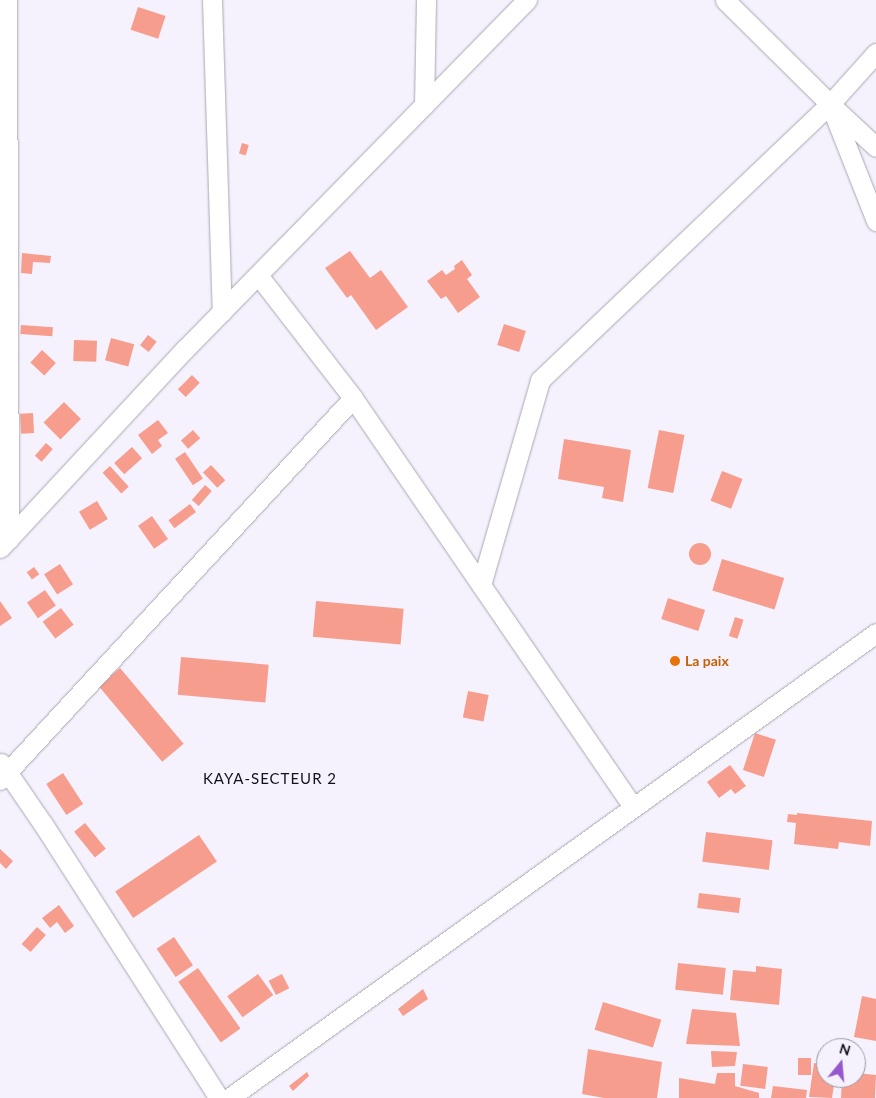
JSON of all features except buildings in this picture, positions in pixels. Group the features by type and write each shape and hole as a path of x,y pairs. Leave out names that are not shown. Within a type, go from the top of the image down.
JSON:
{"street":[{"path":"4,543 7,0"},
{"path":"212,0 222,312"},
{"path":"424,105 426,0"},
{"path":"4,543 222,312 527,0"},
{"path":"725,0 876,147"},
{"path":"481,585 540,380 830,104 876,53"},
{"path":"830,104 876,221"},
{"path":"258,275 353,398 633,807"},
{"path":"219,1098 48,832 2,772 353,398"},
{"path":"229,1098 876,633"}],"place":[{"name":"La paix","path":"675,661"}],"district":[{"name":"KAYA-SECTEUR 2","path":"270,779"}]}
